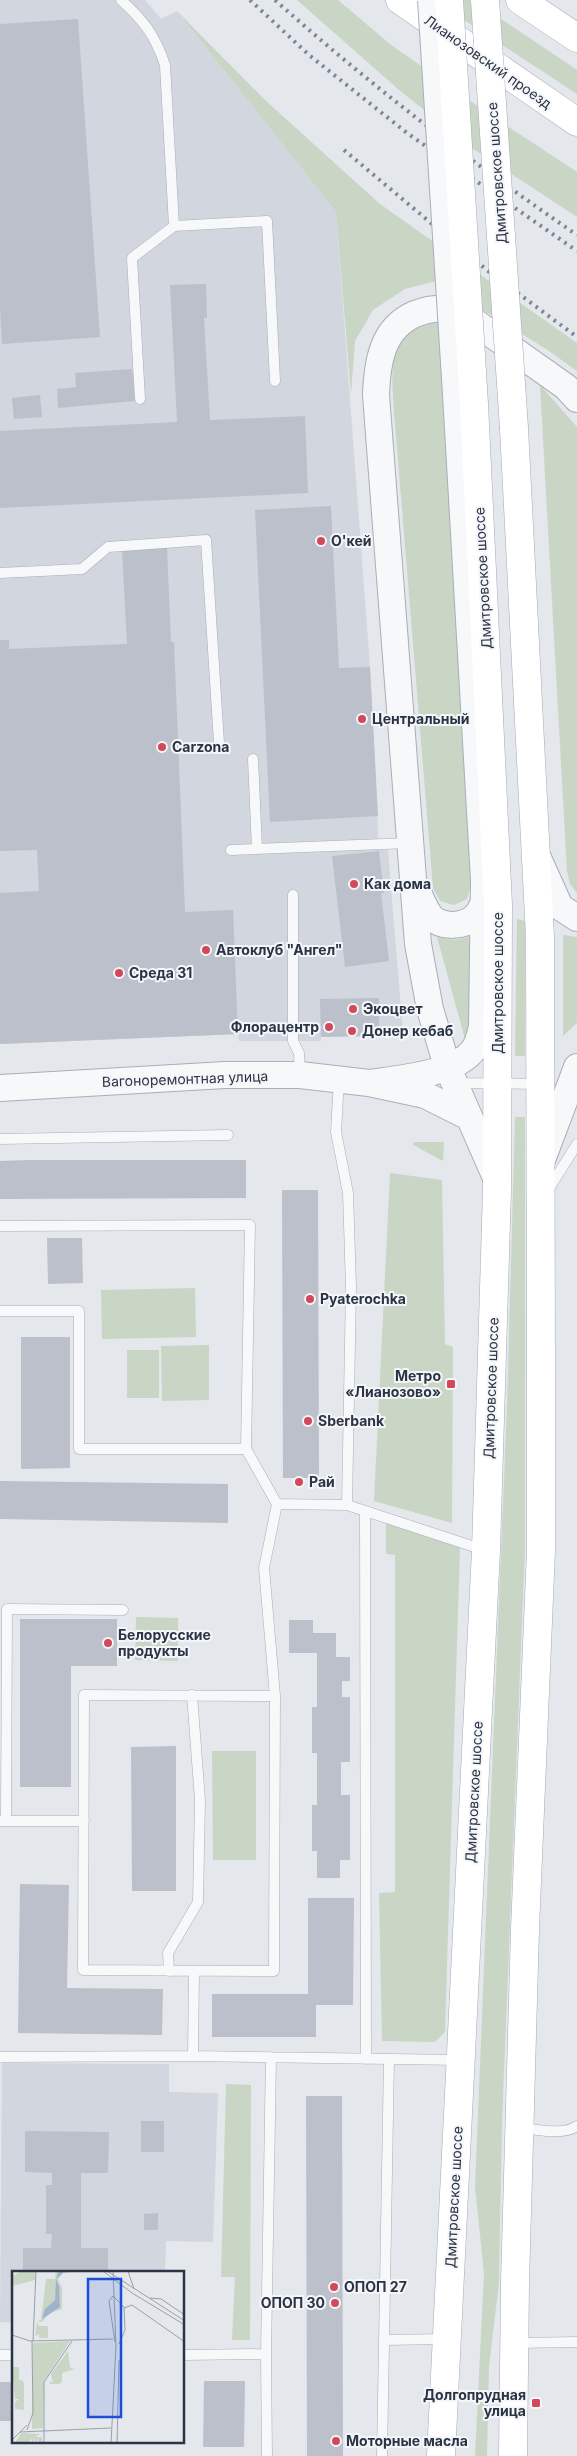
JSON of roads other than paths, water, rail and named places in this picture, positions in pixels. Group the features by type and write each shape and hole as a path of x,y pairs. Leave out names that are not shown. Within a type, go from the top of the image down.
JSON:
{"main road":[{"name":"Лианозовский проезд","path":"400,0 577,122"},
{"name":"Дмитровское шоссе","path":"441,2456 486,1550 498,1083 498,905 465,399 449,0"},
{"name":"Дмитровское шоссе","path":"485,0 514,428 540,937 541,1550 525,1929 514,2343 513,2456"},
{"path":"520,0 577,38"}],"street":[{"name":"Вагоноремонтная улица","path":"369,1082 417,1076 445,1079 474,1050 480,1033 483,904 465,399 431,0"},
{"path":"496,1178 469,1117 445,1079 424,981 414,907 412,843 376,395 380,357 388,337 397,325 407,318 438,308 454,311 472,321 566,387 577,399"},
{"name":"Дмитровское шоссе","path":"537,856 560,907 577,918"},
{"path":"414,878 423,905 432,918 442,924 466,923 476,917 483,904"},
{"name":"Дмитровское шоссе","path":"540,1165 577,1067"},
{"name":"Вагоноремонтная улица","path":"0,1088 225,1075 300,1075 369,1082 425,1096 469,1117"}],"lane":[{"path":"121,0 135,12 157,40 165,65 174,226"},
{"path":"140,399 132,258 174,226 267,222 275,381"},
{"path":"0,573 82,569 108,547 206,540 219,743"},
{"path":"253,759 257,849"},
{"path":"231,850 412,843"},
{"path":"293,896 293,1041 299,1053 300,1075"},
{"path":"339,1079 336,1132 348,1193 351,1287 347,1505"},
{"path":"445,1079 540,1084"},
{"path":"0,1139 228,1135"},
{"path":"540,1204 577,1144"},
{"path":"0,1226 250,1225 246,1449 277,1504 264,1568 275,1696 274,1971 83,1970 84,1695 275,1696"},
{"path":"0,1311 79,1311 79,1450 246,1449"},
{"path":"277,1504 347,1505 486,1550"},
{"path":"365,1512 366,2058"},
{"path":"84,1821 3,1821 7,1609 123,1610"},
{"path":"169,1971 168,1953 198,1902 200,1800 192,1695"},
{"path":"193,2056 194,1971"},
{"path":"0,2057 193,2056 460,2060"},
{"path":"267,2456 266,2354 271,2057"},
{"path":"382,2456 389,2059"},
{"path":"520,2128 554,2131 572,2129 577,2126"},
{"path":"384,2340 448,2339"},
{"path":"514,2343 577,2342"},
{"path":"185,2355 266,2354"}],"railway":[{"path":"250,0 309,55 407,133 577,251"},
{"path":"275,0 311,32 422,122 499,180 577,235"},
{"path":"344,150 488,271 577,337"}],"place":[{"name":"О'кей","path":"321,541"},
{"name":"Центральный","path":"362,719"},
{"name":"Carzona","path":"162,747"},
{"name":"Как дома","path":"354,884"},
{"name":"Автоклуб \"Ангел\"","path":"206,950"},
{"name":"Среда 31","path":"119,973"},
{"name":"Экоцвет","path":"353,1009"},
{"name":"Флорацентр","path":"329,1027"},
{"name":"Донер кебаб","path":"352,1031"},
{"name":"Pyaterochka","path":"310,1299"},
{"name":"Метро «Лианозово»","path":"451,1384"},
{"name":"Sberbank","path":"308,1421"},
{"name":"Рай","path":"299,1482"},
{"name":"Белорусские продукты","path":"108,1643"},
{"name":"ОПОП 27","path":"334,2287"},
{"name":"ОПОП 30","path":"335,2303"},
{"name":"Долгопрудная улица","path":"536,2403"},
{"name":"Моторные масла","path":"336,2441"}]}
